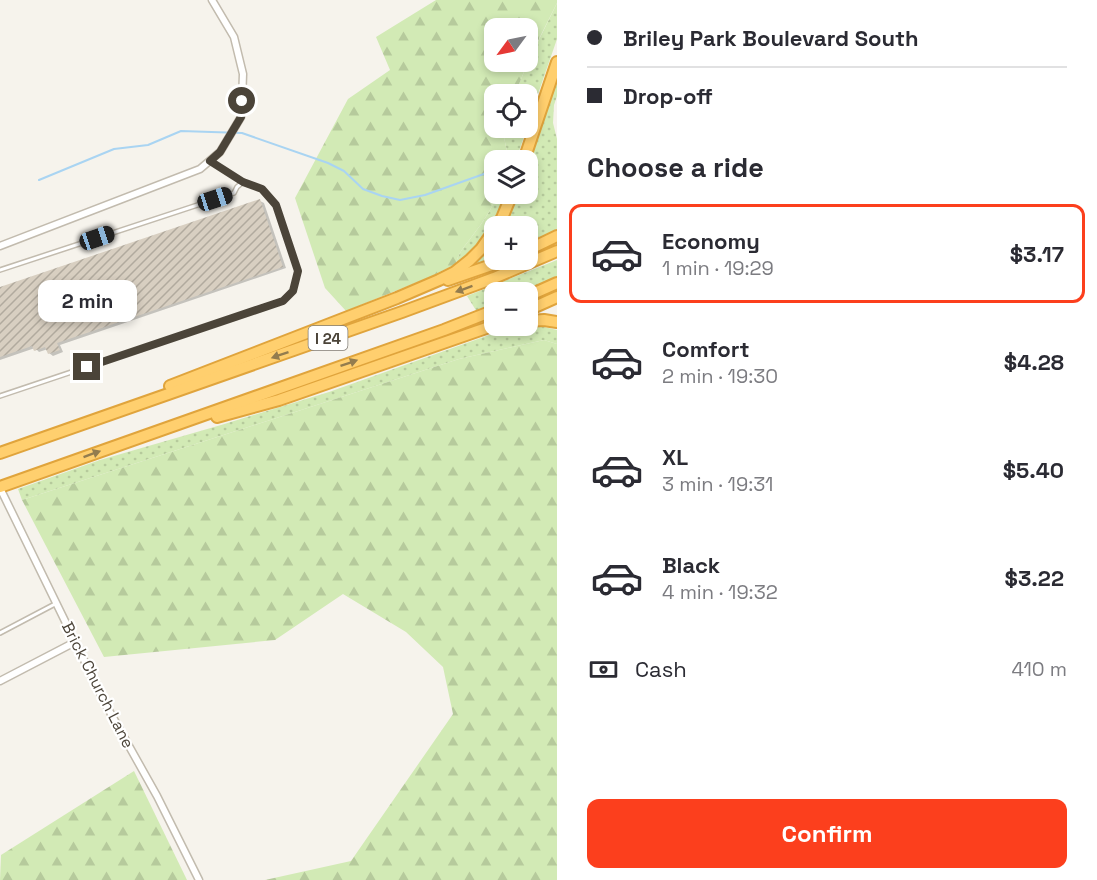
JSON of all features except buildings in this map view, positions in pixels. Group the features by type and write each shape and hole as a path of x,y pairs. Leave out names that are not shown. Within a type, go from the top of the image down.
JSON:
{"highway":[{"path":"527,150 557,62"},
{"path":"538,245 557,236"},
{"path":"397,298 455,272 484,245"},
{"name":"I 24","path":"0,453 402,312 494,278 557,251"},
{"path":"96,419 165,388 397,298 484,268"},
{"path":"538,292 557,283"},
{"path":"538,306 557,297"},
{"name":"I 24","path":"0,487 484,314"},
{"path":"538,320 557,322"},
{"path":"136,439 279,400 484,329"}],"street":[{"path":"0,246 200,169 220,152 241,117 243,74 234,38 212,0"},
{"name":"Brick Church Lane","path":"0,487 106,705 157,796 199,880"},
{"path":"0,681 75,642"}],"lane":[{"path":"0,396 283,301 293,291 298,271 276,205 262,189 243,182 210,161"},
{"path":"0,270 234,193 243,182"},
{"path":"0,633 56,603"}],"green space":[{"path":"436,0 557,0 538,41 538,18 484,18 484,72 524,72 519,84 484,84 484,138 504,138 507,150 484,150 484,204 493,204 460,252 456,264 346,311 325,288 295,198 348,99 390,70 376,37"},
{"path":"557,3 557,39 538,94 538,84 519,84 524,72 538,72 538,42"},
{"path":"557,74 553,123 557,139 557,229 538,238 538,216 506,216 512,204 538,204 538,150 531,150 535,138 538,138 538,130"},
{"path":"504,138 524,138 519,150 507,150"},
{"path":"501,204 496,216 486,216 487,215 493,205"},
{"path":"484,219 484,235 456,264 460,252"},
{"path":"484,249 484,263 464,271"},
{"path":"557,260 557,278 538,286 538,282 502,282 532,270 538,270 538,268"},
{"path":"484,289 484,309 477,312 467,296"},
{"path":"538,327 557,330 557,344 544,340 459,359 22,500 18,489 100,460 329,392 486,336 538,336"},
{"path":"544,340 557,344 557,880 265,880 351,861 453,714 443,667 406,632 343,594 275,640 104,657 22,500 459,359"},
{"path":"134,771 187,880 0,880 1,855"}],"waterway":[{"path":"39,180 114,149 148,145 181,131 242,133 328,163 344,171 363,189 400,200 425,195 484,174"}],"route":[{"path":"87,367 283,301 293,291 298,271 276,205 262,189 243,182 210,161 220,152 241,117 242,101"}]}
